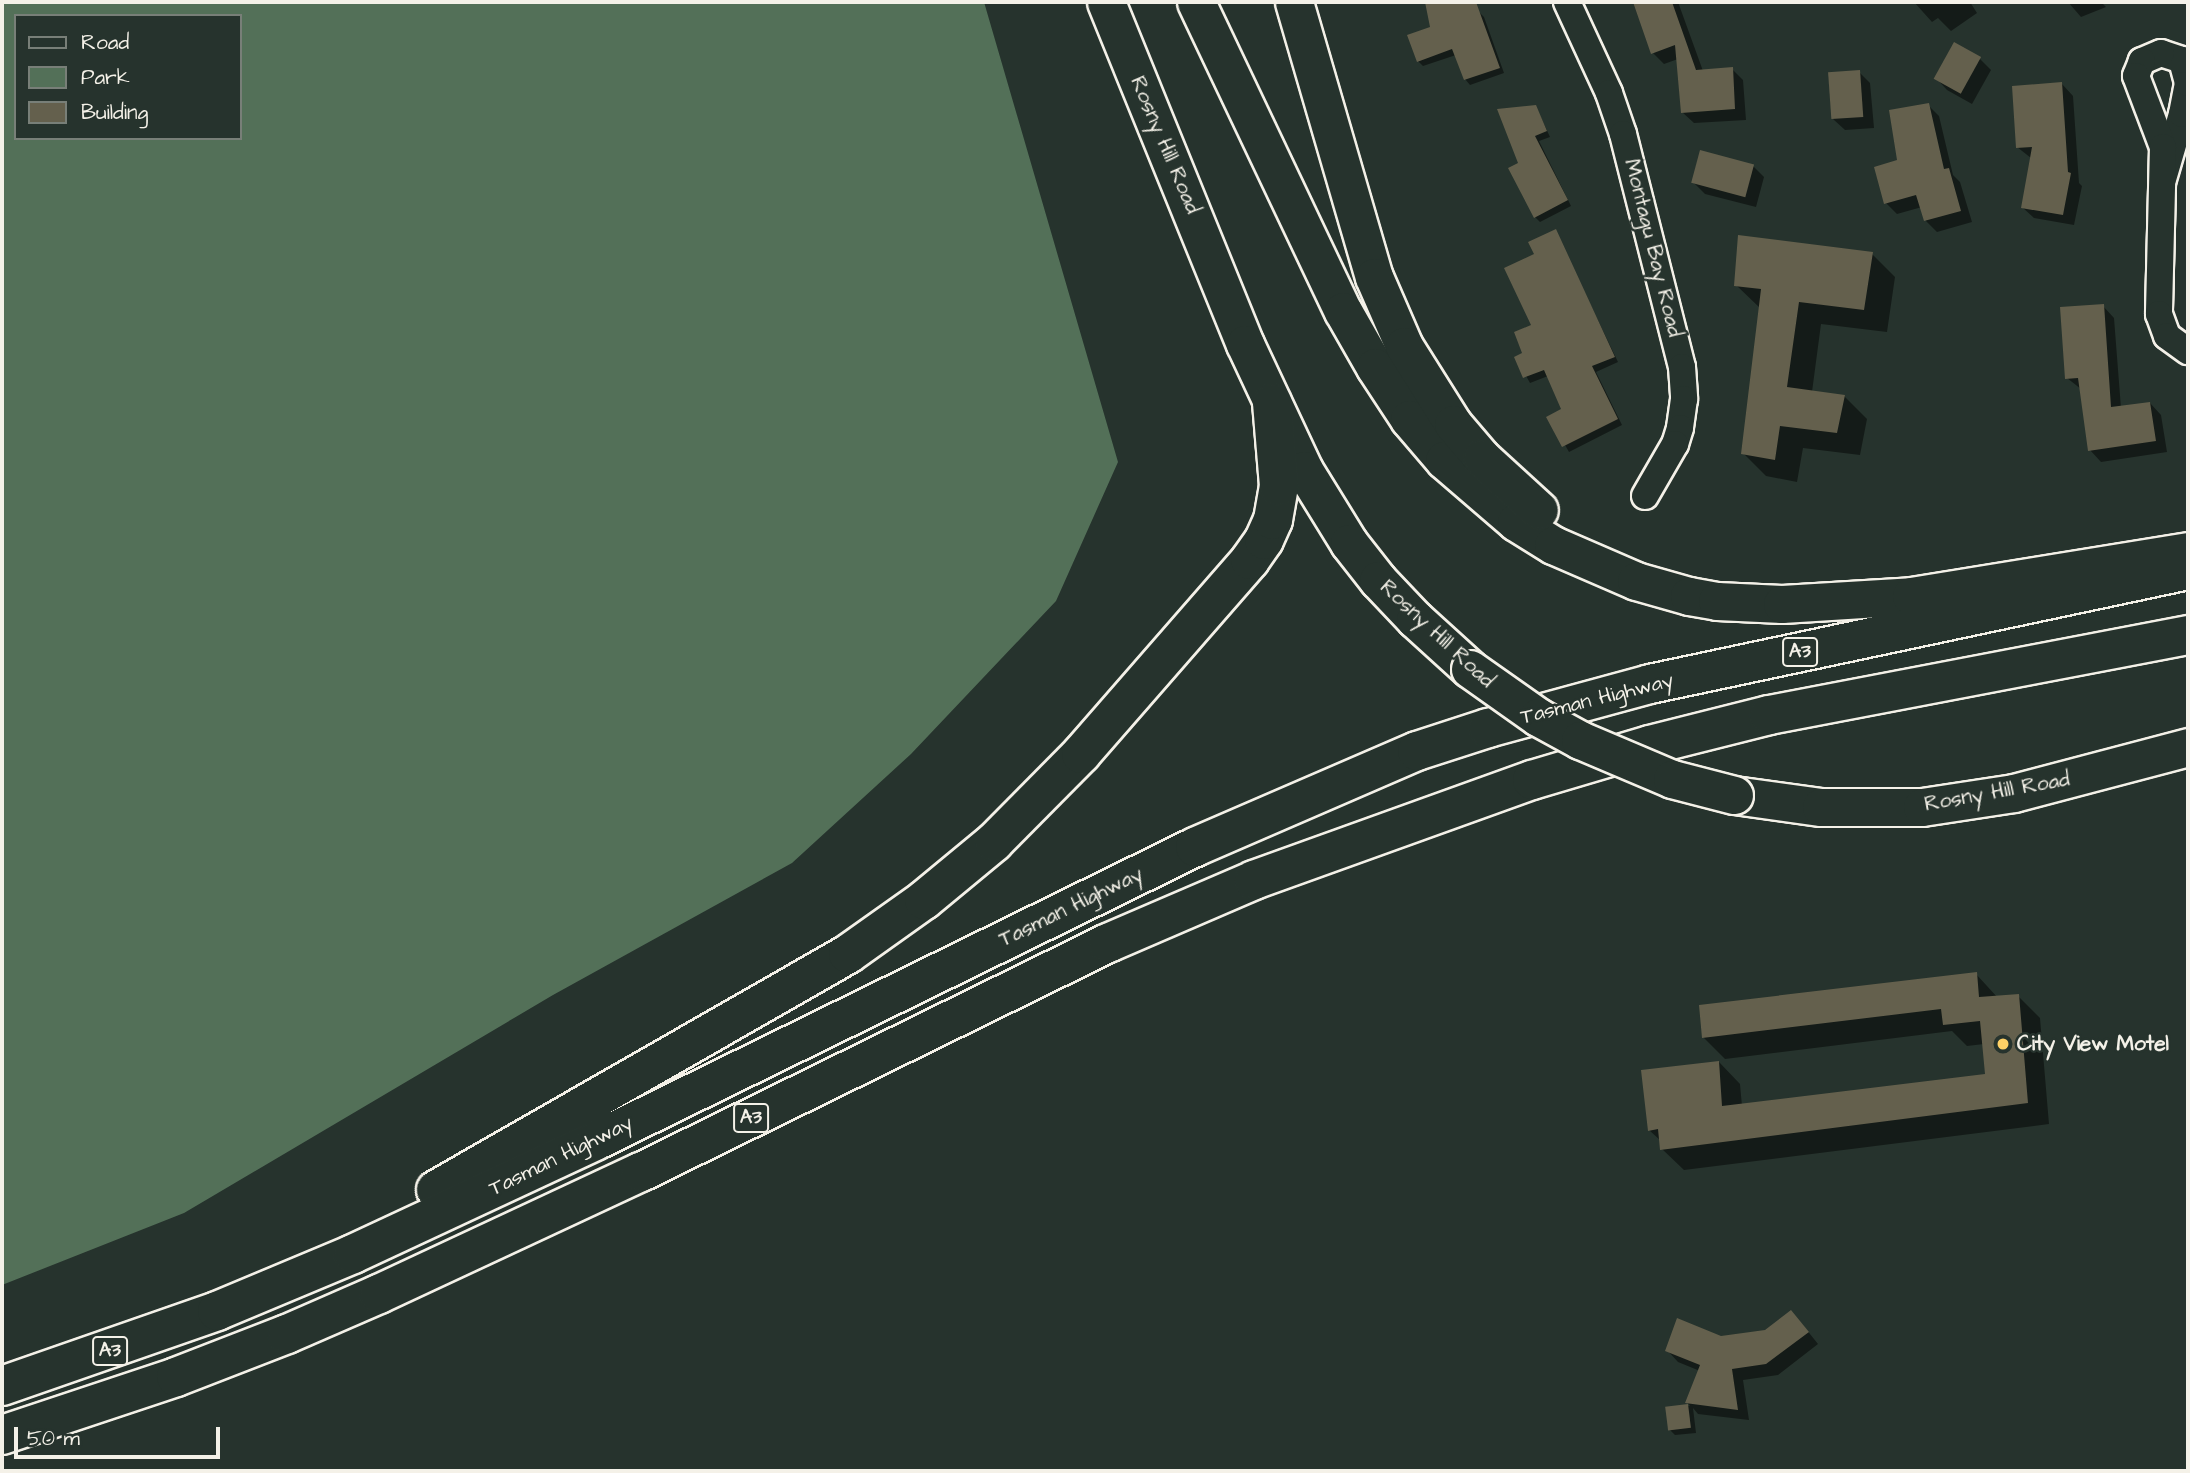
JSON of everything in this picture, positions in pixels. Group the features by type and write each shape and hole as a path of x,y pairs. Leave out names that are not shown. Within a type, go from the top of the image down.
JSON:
{"highway":[{"path":"217,1311 848,954 924,900 994,842 1081,754 1250,560 1264,540 1273,520 1279,486 1272,403"},
{"name":"Tasman Highway","path":"2,1386 217,1311 352,1254 583,1147 1195,847 1417,751 1488,728 1650,684 2188,570"},
{"name":"A3","path":"2,1434 176,1377 287,1334 641,1172 1108,943 1254,880 1497,792 1650,745 1769,715 2188,635"}],"main road":[{"name":"Rosny Hill Road","path":"1106,2 1245,344 1304,470 1349,543 1415,619 1470,669 1538,717 1580,740 1672,779 1734,795 1821,807 1922,807 2014,793 2188,747"},
{"path":"1196,2 1343,311 1409,419 1444,460 1516,522 1592,565 1689,596 1717,601 1782,604 1911,596 2188,551"},
{"path":"1294,2 1381,296 1404,346 1453,424 1482,458 1536,508 1605,552 1638,568 1702,589 1782,604"}],"street":[{"name":"Montagu Bay Road","path":"1567,2 1609,93 1623,134 1682,367 1684,399 1680,428 1675,444 1646,496"},
{"path":"2162,179 2159,314 2167,336 2188,351"}],"green space":[{"path":"2,2 984,2 1118,462 1056,601 911,754 792,863 553,995 184,1213 2,1285"}],"building":[{"path":"1425,2 1476,2 1500,68 1464,80 1452,49 1417,62 1407,35 1430,27"},
{"path":"1633,2 1672,2 1696,70 1733,67 1735,109 1681,113 1675,45 1651,54"},
{"path":"1954,42 1981,57 1961,94 1934,79"},
{"path":"1860,70 1863,117 1831,119 1828,72"},
{"path":"2062,82 2068,172 2071,173 2063,215 2021,208 2032,147 2016,148 2012,86"},
{"path":"1929,103 1944,169 1949,168 1961,211 1924,221 1916,195 1884,204 1874,167 1897,160 1889,110"},
{"path":"1536,105 1547,131 1535,136 1568,200 1534,218 1508,168 1518,163 1497,109"},
{"path":"1700,150 1754,164 1745,197 1691,183"},
{"path":"1556,229 1615,357 1592,366 1618,419 1562,447 1546,417 1561,409 1544,370 1523,378 1514,357 1522,353 1514,332 1531,325 1504,268 1534,254 1528,242"},
{"path":"1738,235 1873,252 1864,310 1799,302 1787,387 1845,395 1837,433 1780,426 1775,460 1741,454 1761,289 1734,286"},
{"path":"2104,304 2111,407 2150,402 2156,441 2088,451 2078,378 2065,379 2060,307"},
{"name":"City View Motel","path":"1977,972 1979,997 2019,994 2028,1103 1660,1150 1658,1129 1648,1131 1641,1070 1719,1061 1722,1106 1985,1074 1980,1021 1943,1025 1941,1009 1702,1038 1699,1005"},
{"path":"1791,1310 1809,1332 1766,1364 1732,1369 1738,1410 1685,1403 1700,1365 1665,1351 1677,1318 1721,1336 1765,1330"},
{"path":"1688,1404 1691,1428 1668,1431 1665,1407"}],"place":[{"name":"City View Motel","path":"2003,1044"}]}
